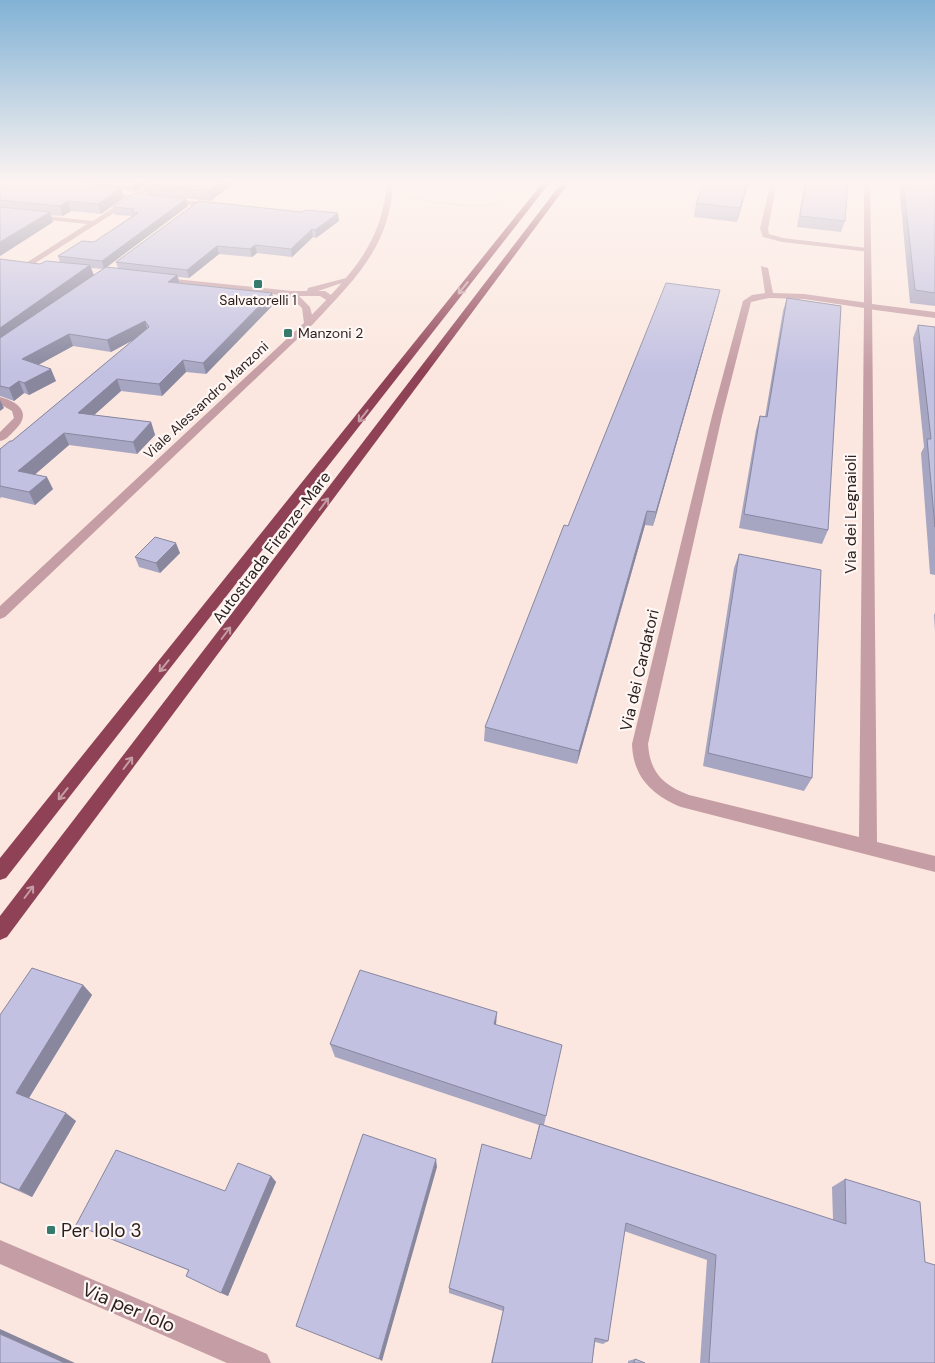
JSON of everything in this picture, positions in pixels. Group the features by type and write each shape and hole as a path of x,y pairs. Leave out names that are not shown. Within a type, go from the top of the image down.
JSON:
{"highway":[{"name":"Autostrada Firenze-Mare","path":"0,872 498,245"},
{"name":"Autostrada Firenze-Mare","path":"0,931 519,245"}],"street":[{"path":"29,265 61,245"},
{"name":"Viale Alessandro Manzoni","path":"0,614 309,323 350,278 374,245"},
{"path":"821,245 867,250"},
{"name":"Via dei Legnaioli","path":"867,245 866,780 868,847"},
{"path":"19,264 39,266"},
{"path":"764,268 769,294 935,315"},
{"path":"147,277 292,294 316,301 332,299"},
{"path":"292,294 330,286 350,278"},
{"path":"292,294 306,307 309,323"},
{"name":"Via dei Cardatori","path":"769,294 756,296 747,301 712,435 642,738 640,757 645,772 656,785 671,796 688,802 935,864"},
{"path":"0,400 17,408 20,418 18,424 0,438"},
{"name":"Via per Iolo","path":"0,1252 258,1363"}],"building":[{"path":"76,245 124,245 102,261 58,256"},
{"path":"140,245 296,245 291,249 255,245 250,249 217,246 187,270 116,262"},
{"path":"910,245 935,245 935,293 915,290"},
{"path":"0,259 40,264 46,261 90,265 0,328"},
{"path":"106,267 177,275 168,282 272,293 203,363 183,360 159,384 117,379 78,413 151,422 133,442 64,433 18,471 47,477 29,492 0,486 0,449 149,327 145,321 107,340 69,334 22,359 51,369 24,383 19,381 9,388 0,386 0,338"},
{"path":"666,283 720,290 656,512 647,511 579,751 485,727 564,525 568,526"},
{"path":"787,298 841,306 828,530 744,514 760,416 767,417"},
{"path":"918,325 935,327 935,527 927,439 931,439"},
{"path":"155,537 176,543 156,563 135,557"},
{"path":"739,554 821,570 812,778 708,753"},
{"path":"32,968 83,985 16,1093 66,1113 19,1190 0,1182 0,1015"},
{"path":"360,970 497,1012 494,1024 562,1045 546,1116 330,1044"},
{"path":"540,1124 846,1224 845,1179 920,1202 925,1262 935,1265 935,1363 709,1363 716,1255 626,1223 608,1341 595,1338 592,1363 492,1363 504,1307 449,1288 482,1144 531,1159"},
{"path":"363,1134 436,1159 379,1359 296,1326"},
{"path":"116,1150 225,1191 238,1163 271,1176 221,1293 186,1276 189,1270 76,1225"},
{"path":"0,1334 65,1363 0,1363"},
{"path":"635,1359 645,1363 634,1363"}],"place":[{"name":"Salvatorelli 1","path":"258,284"},
{"name":"Manzoni 2","path":"288,333"},
{"name":"Per Iolo 3","path":"51,1230"}]}
